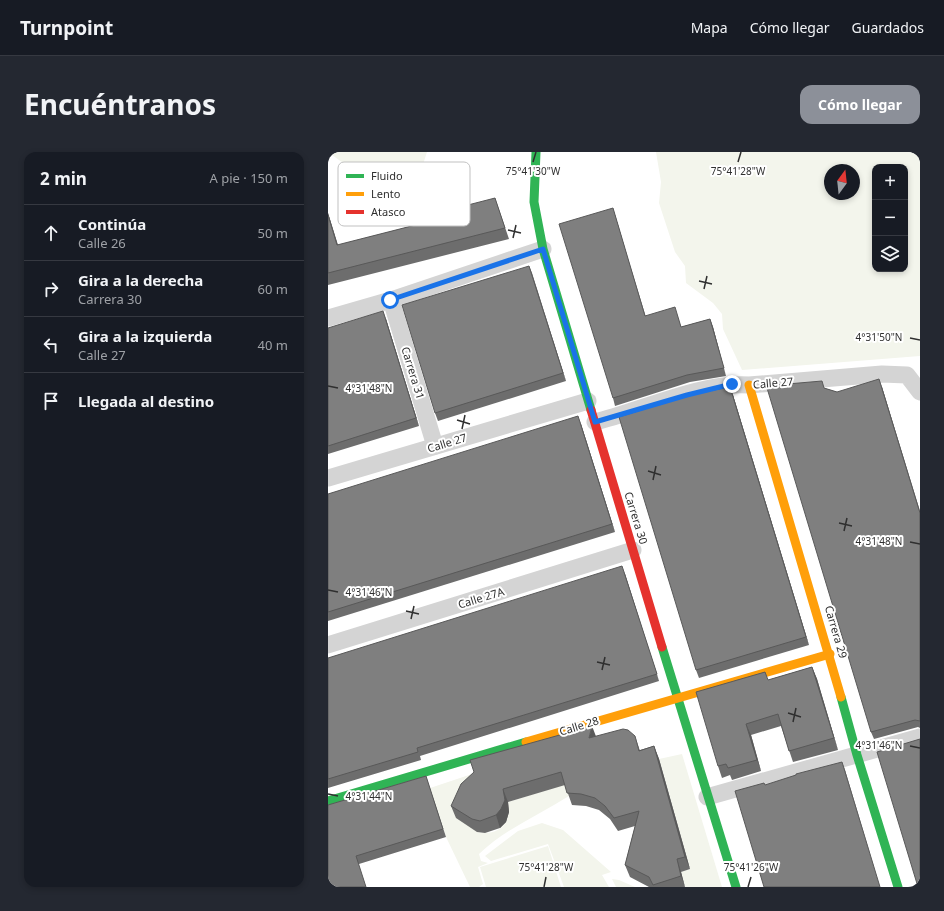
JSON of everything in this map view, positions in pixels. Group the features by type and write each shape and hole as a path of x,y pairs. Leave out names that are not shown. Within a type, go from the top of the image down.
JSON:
{"street":[{"name":"Carrera 30","path":"536,152 534,202 543,249 707,797 736,887"},
{"path":"328,318 390,300 543,249"},
{"name":"Carrera 31","path":"390,300 435,446"},
{"name":"Calle 27","path":"595,422 687,395 732,384 748,385 882,374 907,376 920,392"},
{"name":"Carrera 29","path":"748,385 830,654 857,755 898,887"},
{"name":"Calle 27","path":"328,478 588,401"},
{"name":"Calle 27A","path":"328,645 633,550"},
{"name":"Calle 28","path":"328,801 677,697 830,654"},
{"path":"707,797 920,737"}],"shaded area":[{"path":"328,152 427,152 424,162 342,162"},
{"path":"656,152 920,152 920,356 742,370 723,329 722,314 713,303 686,283 685,266 675,252 659,203 661,182"},
{"path":"682,754 722,887 685,887 681,872 690,869 659,759"},
{"path":"475,773 477,832 492,832 502,827 508,817 508,802 566,784 569,796 500,837 479,854 481,861 488,863 478,867 483,884 479,887 470,887 446,837 430,788"},
{"path":"542,823 563,830 611,872 602,875 609,887 564,887 548,844 491,861 485,856 518,831"},
{"path":"548,846 561,887 486,887 480,867"},
{"path":"612,879 619,880 635,887 616,887"}],"building":[{"path":"495,198 505,228 328,273 328,215 337,245 412,226 470,226 470,204"},
{"path":"613,208 645,316 675,307 681,327 710,319 724,368 687,375 613,398 559,224"},
{"path":"529,266 563,373 435,413 402,305"},
{"path":"383,311 416,418 328,446 328,328"},
{"path":"879,379 920,513 920,721 915,720 871,732 767,388 776,385 822,381 824,388 837,392"},
{"path":"730,387 806,637 696,670 619,417 692,394"},
{"path":"578,416 612,524 328,612 328,494"},
{"path":"622,566 657,674 417,748 418,752 328,779 328,658"},
{"path":"812,667 834,738 789,751 778,714 746,724 757,760 728,768 726,764 718,766 696,692 765,672 768,680"},
{"path":"592,726 589,738 623,729 628,730 635,736 639,751 654,746 685,857 677,859 681,876 653,885 649,877 625,865 639,811 614,818 605,806 595,798 581,794 567,793 561,772 503,789 505,800 501,809 496,815 480,821 472,819 451,806 461,784 474,772 470,760"},
{"path":"920,739 920,887 918,887 877,752"},
{"path":"842,762 880,887 764,887 735,791 764,783 765,785 796,774"},
{"path":"426,776 443,829 356,856 366,887 328,887 328,805"}],"traffic: fast":[{"path":"536,152 534,202 543,249 591,410"},
{"path":"662,647 736,887"},
{"path":"841,697 857,755 898,887"},
{"path":"328,801 526,742"}],"traffic: slow":[{"path":"749,385 841,697"},
{"path":"526,742 830,654"}],"traffic: jam":[{"path":"591,410 662,647"}],"route":[{"path":"390,300 434,284 543,249 595,422 687,395 732,384"}]}
